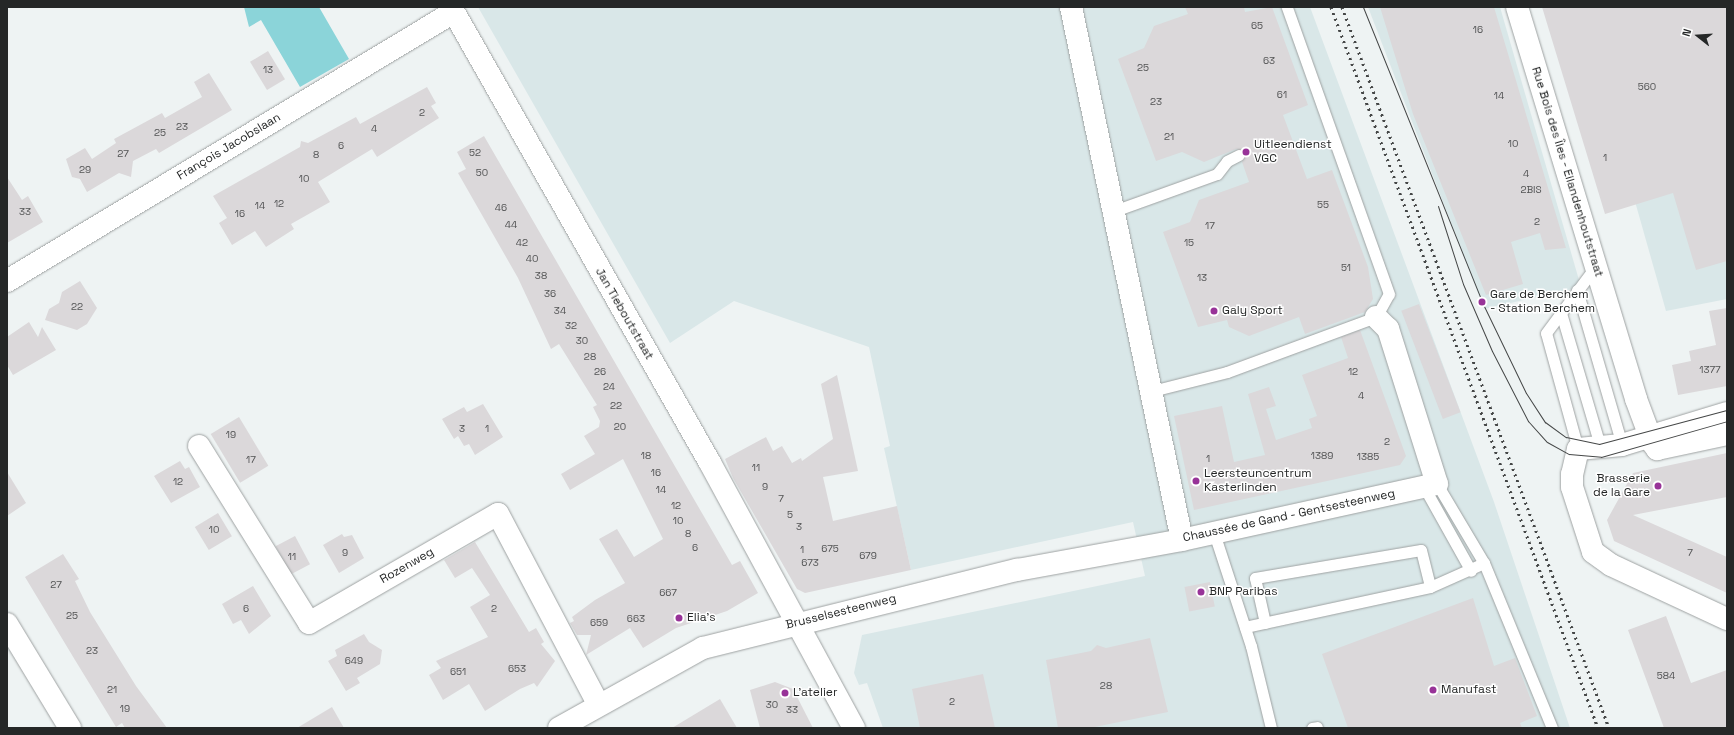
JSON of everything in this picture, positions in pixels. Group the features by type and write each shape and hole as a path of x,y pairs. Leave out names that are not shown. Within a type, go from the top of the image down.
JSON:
{"street":[{"path":"1071,7 1182,540"},
{"name":"Rue Bois des Îles - Eilandenhoutstraat","path":"1517,7 1596,266 1653,442"},
{"name":"François Jacobslaan","path":"7,281 451,10"},
{"name":"Jan Tieboutstraat","path":"451,10 798,622 854,728"},
{"path":"1376,317 1388,329 1431,485"},
{"path":"1653,442 1727,413"},
{"path":"1727,434 1622,445 1601,449 1578,448 1572,487 1593,552 1611,565 1727,619"},
{"name":"Rozenweg","path":"198,446 309,623 498,514 598,704"},
{"name":"Chaussée de Gand - Gentsesteenweg","path":"1141,547 1182,540 1431,485"},
{"name":"Brusselsesteenweg","path":"558,728 598,704 703,648 798,622 1017,570 1141,547"},
{"path":"7,624 70,728"}],"lane":[{"path":"1152,391 1227,372 1376,317 1389,294 1287,7"},
{"path":"1114,211 1217,174 1227,161 1239,155"},
{"path":"1578,448 1546,333 1596,266"},
{"path":"1577,290 1622,445"},
{"path":"1561,313 1601,449"},
{"path":"1431,485 1484,563 1552,728"},
{"path":"1431,485 1471,571"},
{"path":"1214,533 1245,627 1271,728"},
{"path":"1265,623 1255,578 1421,550 1430,587"},
{"path":"1245,627 1430,587 1471,571 1484,563"}],"shaded area":[{"path":"244,7 319,7 349,59 300,87 261,20 249,27"},
{"path":"478,7 1310,7 1494,502 1570,728 883,728 867,683 859,685 854,673 862,635 1145,576 1133,522 911,570 884,448 890,446 869,347 734,301 670,343"},
{"path":"1368,7 1500,7 1581,287 1484,309"},
{"path":"1580,7 1727,7 1727,299 1666,311"}],"building":[{"path":"1185,7 1244,7 1245,12 1272,7 1308,105 1283,115 1307,179 1332,170 1368,267 1373,299 1365,312 1305,334 1299,317 1249,336 1229,327 1227,320 1198,327 1163,232 1190,222 1199,200 1249,182 1242,162 1245,152 1236,149 1204,162 1182,152 1156,161 1118,59 1144,48 1154,26 1188,14"},
{"path":"1380,7 1494,7 1566,248 1545,250 1540,233 1511,242 1523,284 1486,295 1413,114"},
{"path":"1542,7 1727,7 1727,261 1696,270 1673,193 1605,214"},
{"path":"268,51 285,79 267,90 250,62"},
{"path":"209,73 232,110 159,153 156,149 133,161 131,177 119,173 87,192 80,179 72,177 66,159 85,148 92,159 116,143 114,139 162,113 165,118 202,97 194,82"},
{"path":"427,87 436,103 431,106 439,118 377,157 372,149 318,182 330,202 291,224 294,229 266,247 255,231 232,245 219,223 227,218 213,196 300,147 301,141 308,143 356,117 360,124"},
{"path":"484,136 732,565 740,561 758,593 727,611 676,628 643,648 630,628 586,655 591,635 577,635 570,623 574,621 572,617 595,600 625,583 599,539 617,529 634,557 663,539 623,459 570,490 561,474 595,454 584,436 599,427 600,421 593,407 597,405 559,344 551,349 518,278 458,173 466,169 457,152"},
{"path":"7,177 22,200 28,196 43,222 7,243"},
{"path":"80,281 97,308 87,324 77,330 45,320 49,309 59,303 62,292"},
{"path":"1419,304 1461,412 1443,419 1401,311"},
{"path":"1727,308 1727,386 1678,395 1672,365 1691,361 1689,351 1716,345 1709,311"},
{"path":"29,322 38,337 42,327 56,350 13,375 7,365 7,337"},
{"path":"1360,330 1406,456 1400,465 1194,510 1174,416 1222,406 1234,462 1265,455 1248,394 1269,387 1276,406 1266,409 1276,440 1312,428 1309,419 1317,416 1302,375 1348,358 1341,337"},
{"path":"837,375 858,471 823,477 833,521 897,506 911,570 805,593 797,589 733,478 725,459 766,437 773,451 782,446 792,463 801,458 802,461 833,439 821,384"},
{"path":"483,404 503,437 475,455 469,444 464,446 458,436 454,439 442,419 464,407 467,412"},
{"path":"239,417 268,466 240,483 211,434"},
{"path":"1727,453 1727,497 1633,515 1727,557 1727,593 1614,541 1607,520 1633,473"},
{"path":"180,461 185,469 189,467 200,487 171,503 154,476"},
{"path":"7,472 26,503 7,516"},
{"path":"218,513 232,536 209,550 195,527"},
{"path":"342,534 344,537 352,535 364,558 339,573 323,545"},
{"path":"295,536 310,564 291,575 276,546"},
{"path":"475,542 529,632 536,628 544,642 541,644 555,661 537,687 534,683 520,689 485,711 469,684 443,700 429,675 441,668 436,661 488,637 470,607 490,595 472,568 455,578 444,560"},
{"path":"63,554 79,579 75,581 90,612 136,686 167,728 125,728 122,723 116,727 25,577"},
{"path":"1210,582 1215,607 1189,612 1184,587"},
{"path":"253,586 271,616 249,634 241,620 233,624 222,604"},
{"path":"1473,598 1494,666 1515,658 1537,716 1520,723 1522,728 1348,728 1322,654"},
{"path":"1666,616 1691,683 1727,670 1727,728 1664,728 1628,630"},
{"path":"364,634 369,642 382,650 380,664 357,678 360,683 346,691 328,661 337,656 335,650"},
{"path":"1150,638 1168,712 1090,728 1058,728 1046,660 1091,651 1097,645 1106,648"},
{"path":"983,674 995,728 920,728 912,689"},
{"path":"775,682 793,689 813,728 760,728 750,690"},
{"path":"720,699 737,728 672,728"},
{"path":"332,707 344,728 297,728"}],"tram line":[{"path":"1363,7 1482,302 1526,393 1545,422 1566,437 1599,444 1727,410"},
{"path":"1438,206 1463,284 1492,351 1528,421 1547,442 1569,454 1601,457 1727,421"}],"railway":[{"path":"1331,7 1598,728"},
{"path":"1342,7 1609,728"}],"place":[{"name":"Uitleendienst VGC","path":"1246,152"},
{"name":"Gare de Berchem - Station Berchem","path":"1482,302"},
{"name":"Galy Sport","path":"1214,311"},
{"name":"Leersteuncentrum Kasterlinden","path":"1196,481"},
{"name":"Brasserie de la Gare","path":"1658,486"},
{"name":"BNP Paribas","path":"1201,592"},
{"name":"Elia's","path":"679,618"},
{"name":"Manufast","path":"1433,690"},
{"name":"L'atelier","path":"785,693"}]}
